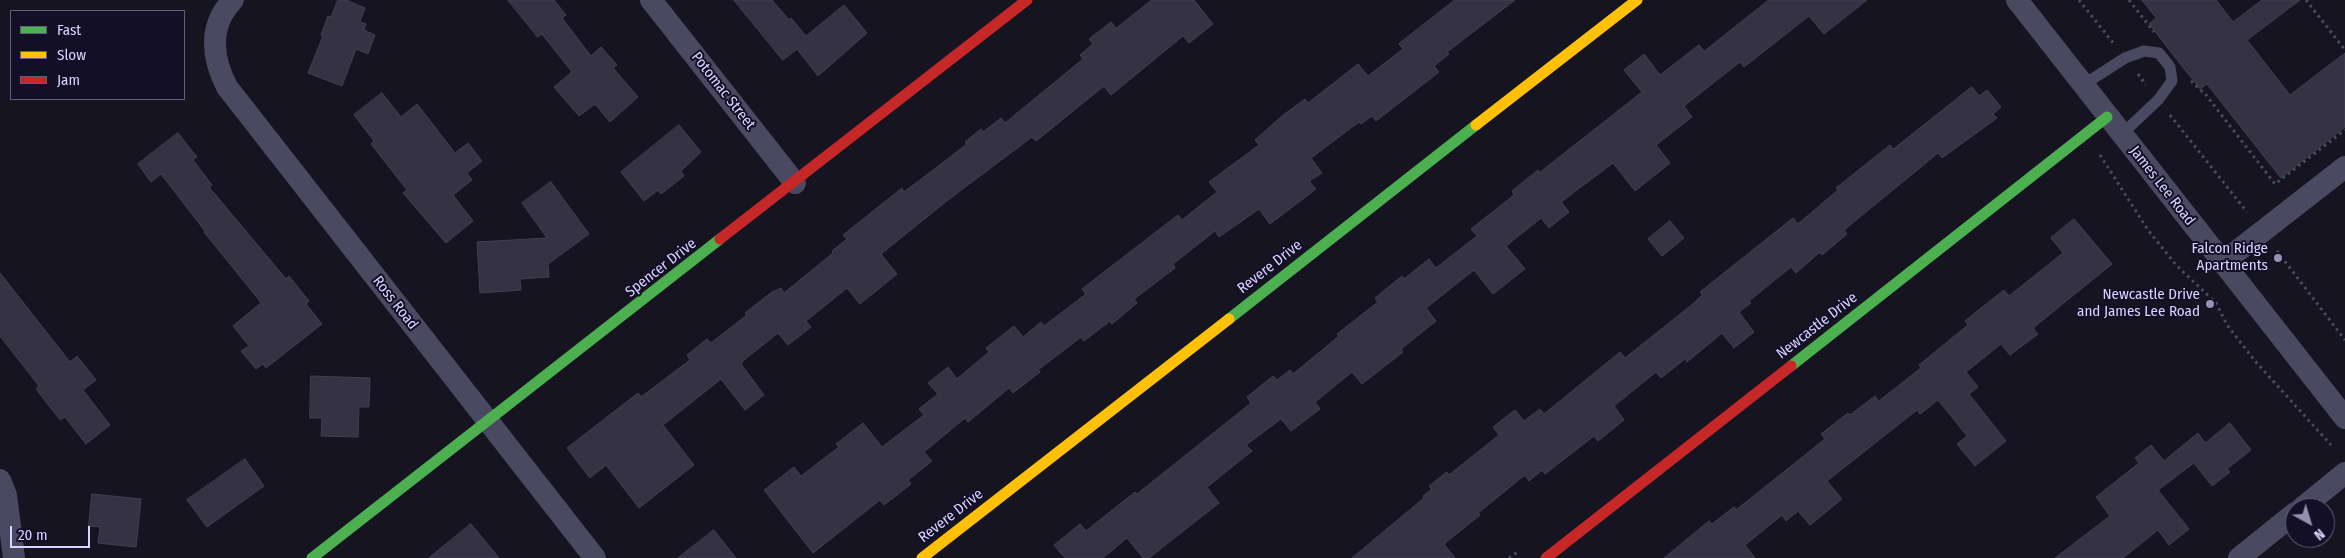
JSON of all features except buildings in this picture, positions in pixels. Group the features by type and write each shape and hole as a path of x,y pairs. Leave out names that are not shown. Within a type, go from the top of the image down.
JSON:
{"street":[{"name":"Ross Road","path":"233,0 218,22 214,51 219,71 227,87 595,558"},
{"name":"Potomac Street","path":"651,0 795,183"},
{"name":"Spencer Drive","path":"312,558 795,183 1027,0"},
{"name":"Revere Drive","path":"922,558 1637,0"},
{"name":"James Lee Road","path":"2017,0 2345,418"},
{"name":"Newcastle Drive","path":"1546,558 2108,117"},
{"path":"2222,263 2345,167"},
{"path":"2314,498 2345,473"},
{"path":"0,480 6,495 14,558"},
{"path":"2239,558 2285,522"}],"lane":[{"path":"2083,85 2125,58 2144,51 2159,52 2170,68 2172,81 2158,100 2121,134"}],"path":[{"path":"2079,0 2262,231 2345,340"},
{"path":"2129,0 2158,39"},
{"path":"2306,0 2345,50"},
{"path":"2186,74 2206,95 2275,184 2345,130"},
{"path":"2086,133 2148,230 2176,265 2216,303 2227,325 2255,361 2330,445"},
{"path":"1509,558 1524,548"}],"traffic: fast":[{"path":"1791,366 2107,117"},
{"path":"1229,319 1476,125"},
{"path":"312,558 720,239"}],"traffic: slow":[{"path":"1476,125 1637,0"},
{"path":"922,558 1229,319"}],"traffic: jam":[{"path":"720,239 1027,0"},
{"path":"1546,558 1791,366"}],"place":[{"name":"Falcon Ridge Apartments","path":"2278,258"},
{"name":"Newcastle Drive and James Lee Road","path":"2210,304"}]}
